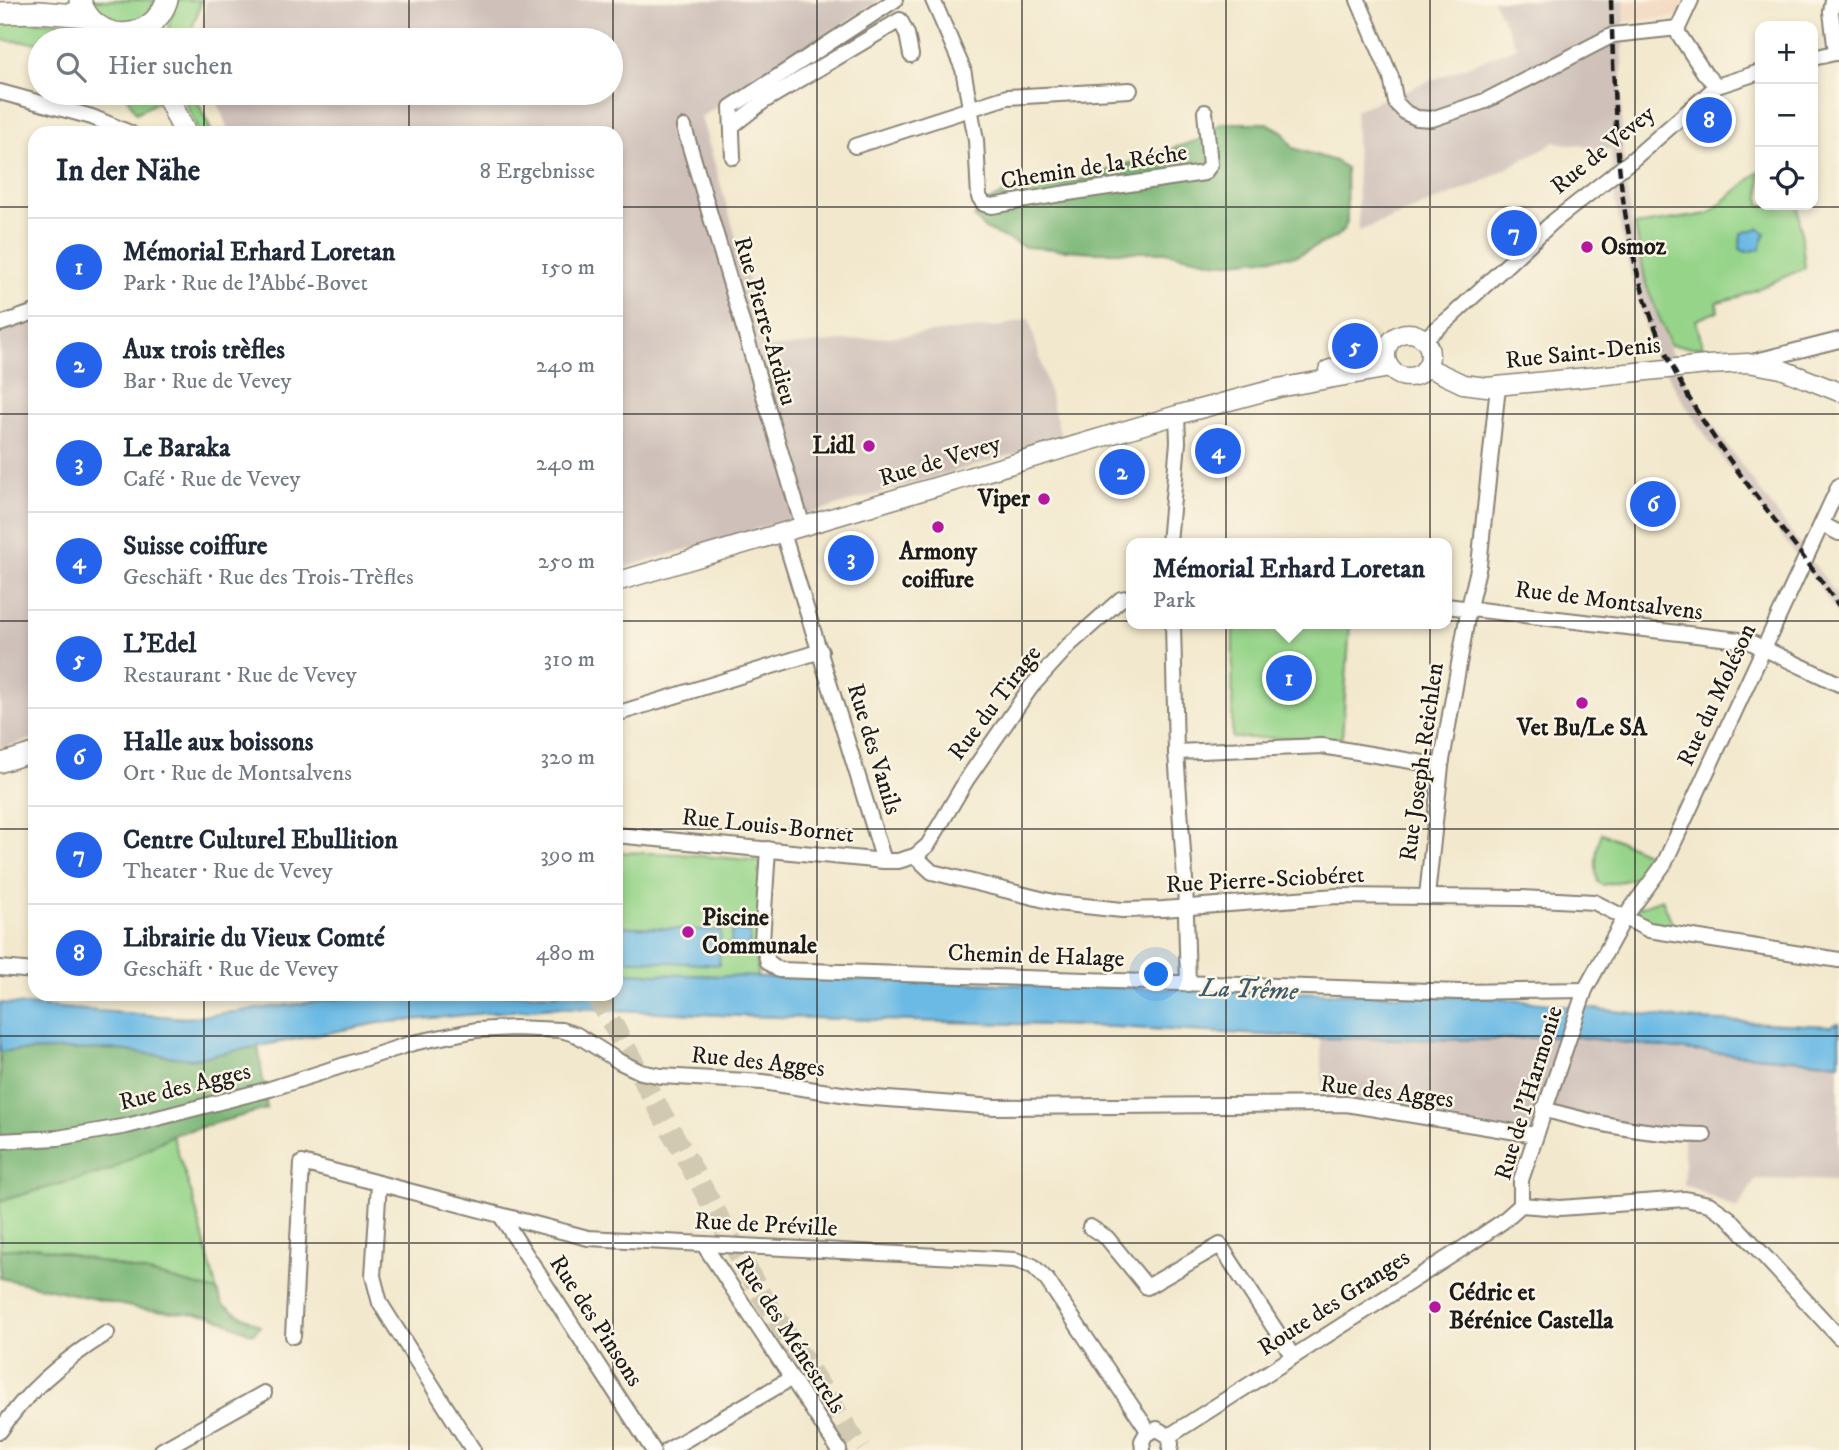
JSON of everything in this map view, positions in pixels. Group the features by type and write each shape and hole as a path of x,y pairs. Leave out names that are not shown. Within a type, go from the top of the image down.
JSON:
{"highway":[{"path":"0,0 8,0"},
{"path":"158,28 167,0"},
{"path":"0,13 84,8 103,28"},
{"path":"173,105 183,126"}],"main road":[{"path":"1410,332 1424,339 1430,352 1427,367 1421,373 1406,377 1390,368 1386,362 1385,350 1394,337 1410,332"},
{"name":"Rue de Vevey","path":"623,580 1177,415 1278,388 1385,350"},
{"name":"Rue Saint-Denis","path":"1427,367 1463,384 1478,387 1748,363 1782,369 1839,392"},
{"name":"Rue de Vevey","path":"1278,388 1390,368"},
{"path":"0,763 28,754"}],"street":[{"path":"774,87 895,0"},
{"name":"Chemin de la Réche","path":"933,0 963,69 976,140 979,197 984,204 992,206 1204,173 1210,165 1205,112"},
{"path":"1358,0 1391,78 1396,103 1406,113 1417,118 1433,119 1485,101 1612,34 1678,28"},
{"path":"1691,0 1678,28 1680,37 1705,74 1717,86"},
{"path":"1818,57 1838,52 1830,12 1833,0"},
{"path":"879,10 890,26"},
{"path":"733,157 731,107 900,20 907,34 911,55"},
{"name":"Rue de Vevey","path":"1424,339 1554,221 1717,86 1755,74"},
{"path":"855,146 1007,97 1130,90"},
{"path":"0,92 28,100"},
{"path":"48,105 113,126"},
{"name":"Rue Pierre-Ardieu","path":"684,127 803,527"},
{"path":"0,324 28,314"},
{"name":"Rue Saint-Denis","path":"1748,363 1839,340"},
{"name":"Rue Joseph-Reichlen","path":"1427,896 1441,766 1479,565 1498,386"},
{"path":"1170,538 1178,442 1177,415"},
{"name":"Rue du Moléson","path":"1625,917 1664,864 1839,486"},
{"path":"1822,524 1839,533"},
{"name":"Rue des Vanils","path":"783,533 884,861"},
{"name":"Rue du Tirage","path":"915,856 928,845 967,779 1031,687 1069,645 1121,599 1126,598"},
{"name":"Rue de Montsalvens","path":"1452,606 1748,640 1839,684"},
{"path":"1172,629 1188,984"},
{"path":"623,712 821,651"},
{"path":"1176,752 1322,746 1441,766"},
{"name":"Rue Louis-Bornet","path":"623,836 884,861 898,861 915,856"},
{"name":"Chemin de Halage","path":"768,849 762,941 768,962 779,970 1460,992 1584,993"},
{"name":"Rue Pierre-Sciobéret","path":"915,856 932,872 1057,903 1122,909 1163,909 1338,896 1521,898 1594,902 1649,930 1839,960"},
{"path":"1584,993 1625,917"},
{"path":"0,968 28,970"},
{"name":"Rue de l'Harmonie","path":"1521,1205 1521,1180 1584,993"},
{"name":"Rue des Agges","path":"0,1141 58,1139 127,1126 270,1089 413,1042 476,1030 514,1028 561,1030 577,1035 640,1072 661,1076 763,1082 861,1097 995,1107 1346,1104 1535,1135"},
{"path":"1543,1109 1669,1135 1703,1135"},
{"name":"Rue de Préville","path":"293,1336 302,1163 588,1238 1015,1260 1033,1266 1047,1280 1149,1432"},
{"path":"379,1183 373,1276 380,1303 473,1450"},
{"path":"1521,1205 1560,1208 1685,1199 1709,1204 1729,1218 1839,1337"},
{"name":"Route des Granges","path":"1169,1443 1292,1355 1468,1245 1502,1222 1521,1205"},
{"name":"Rue des Pinsons","path":"501,1216 653,1450"},
{"path":"1090,1227 1107,1238 1147,1287 1220,1245 1292,1355"},
{"name":"Rue des Ménestrels","path":"704,1245 839,1450"},
{"path":"1,1426 54,1370 107,1333"},
{"path":"668,1450 790,1379"},
{"path":"162,1450 264,1393"},
{"path":"1143,1450 1142,1441 1149,1432 1157,1429 1169,1443"}],"shaded area":[{"path":"207,0 880,0 701,117 768,348 1003,326 1029,318 1062,440 623,568 623,126 226,126 218,105 623,105 623,28 201,28"},
{"path":"1493,0 1625,0 1621,89 1622,143 1631,221 1646,284 1668,346 1687,383 1720,436 1839,598 1839,617 1815,580 1712,445 1675,389 1659,354 1654,355 1627,261 1615,200 1611,150 1555,142 1478,184 1359,231 1355,110 1517,47"},
{"path":"1625,0 1696,0 1679,16 1624,22"},
{"path":"28,310 28,740 0,749 0,318"},
{"path":"1569,1036 1693,1051 1839,1063 1839,1181 1756,1179 1737,1209 1684,1184 1684,1138 1544,1109 1535,1135 1324,1100 1320,1038 1493,1040"}],"green space":[{"path":"91,0 156,0 140,21 124,24 101,14"},
{"path":"178,0 201,0 192,28 169,28"},
{"path":"0,21 58,22 80,28 28,28 28,42 0,40"},
{"path":"132,105 151,105 136,113"},
{"path":"186,105 199,105 209,126 196,126"},
{"path":"1222,123 1267,123 1282,131 1293,148 1335,161 1346,168 1347,222 1338,236 1296,256 1219,263 1165,252 1094,252 1025,247 985,229 974,217 984,204 1010,190 1080,180 1201,139"},
{"path":"1755,175 1755,210 1799,210 1805,268 1739,297 1717,302 1718,311 1696,320 1703,348 1670,345 1646,284 1635,225 1708,214"},
{"path":"1233,629 1350,629 1342,738 1232,738"},
{"path":"1602,833 1653,856 1643,877 1603,885 1598,882 1596,857"},
{"name":"Piscine Communale","path":"623,852 761,861 757,977 623,973"},
{"path":"1662,899 1674,927 1648,924 1634,916 1637,908"},
{"path":"258,1045 267,1109 172,1135 110,1170 0,1201 0,1051 111,1049 192,1059"},
{"path":"172,1135 193,1198 217,1291 38,1247 0,1250 0,1201 110,1170"},
{"path":"38,1247 217,1291 223,1305 260,1326 253,1334 209,1315 140,1309 0,1278 0,1250"}],"water":[{"path":"1759,228 1765,233 1760,249 1746,252 1740,249 1741,233"},
{"path":"623,926 721,931 719,965 623,959"},
{"path":"732,931 750,932 749,956 730,955"},
{"path":"623,973 1493,998 1697,1020 1830,1026 1839,1023 1839,1063 1693,1051 1569,1036 1493,1040 1320,1038 1112,1027 740,1016 553,1007 379,1023 192,1059 111,1049 0,1051 0,1003 186,1018 321,1001 623,1001"}],"tunnel":[{"path":"600,1001 759,1291 861,1450"}],"railway":[{"path":"1611,0 1615,102 1623,200 1644,296 1662,343 1702,419 1839,606"}],"place":[{"name":"Librairie du Vieux Comté","path":"1709,120"},
{"name":"Centre Culturel Ebullition","path":"1514,233"},
{"name":"Osmoz","path":"1587,247"},
{"name":"L'Edel","path":"1355,346"},
{"name":"Lidl","path":"869,446"},
{"name":"Suisse coiffure","path":"1218,451"},
{"name":"Aux trois trèfles","path":"1122,472"},
{"name":"Viper","path":"1044,499"},
{"name":"Halle aux boissons","path":"1653,504"},
{"name":"Armony coiffure","path":"938,527"},
{"name":"Le Baraka","path":"851,558"},
{"name":"Mémorial Erhard Loretan","path":"1289,678"},
{"name":"Vet Bu/Le SA","path":"1582,703"},
{"name":"Piscine Communale","path":"688,932"},
{"name":"Cédric et Bérénice Castella","path":"1435,1307"}],"water label":[{"name":"La Trême","path":"1249,990"}]}
